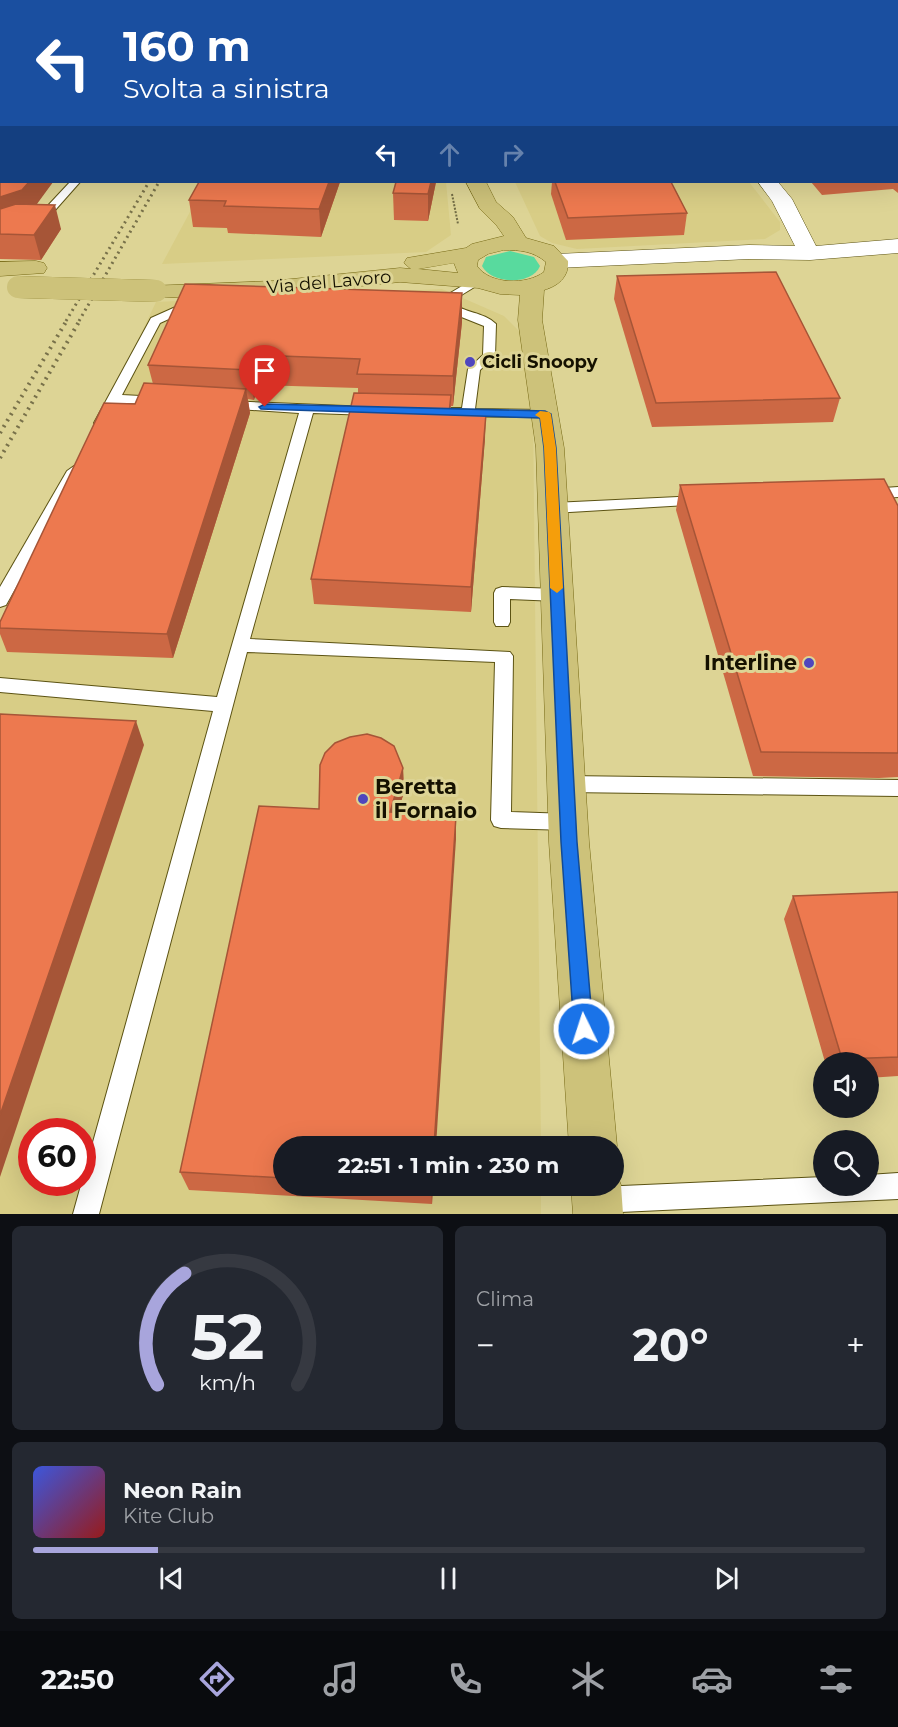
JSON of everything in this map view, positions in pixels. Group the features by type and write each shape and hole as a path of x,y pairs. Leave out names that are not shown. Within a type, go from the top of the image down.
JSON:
{"main road":[{"path":"476,183 487,205 505,222 519,243 543,249 557,261 558,269 531,303 550,448 568,822 592,1136"},
{"path":"477,281 469,274 465,261 480,249 487,205"},
{"name":"Via del Lavoro","path":"0,269 169,271 382,266 519,243"},
{"name":"Via del Lavoro","path":"9,286 205,292 404,275 477,281 502,288 531,303"},
{"path":"502,288 531,303"}],"street":[{"path":"769,183 782,200 805,245"},
{"path":"557,261 748,252 898,237"},
{"path":"748,252 810,254 898,246"}],"lane":[{"path":"0,230 45,215 74,183"},
{"path":"468,412 474,369 489,356 490,324 477,317 448,309 443,301 477,281"},
{"path":"92,438 155,321 189,305"},
{"path":"115,399 172,402"},
{"path":"217,404 307,410 387,411"},
{"path":"86,1214 240,645 307,410"},
{"path":"410,411 545,414"},
{"path":"0,601 81,458"},
{"path":"850,495 898,492"},
{"path":"553,508 719,500"},
{"path":"502,622 502,593 557,596"},
{"path":"240,645 504,656 501,820 568,822"},
{"path":"0,685 224,705"},
{"path":"566,784 898,788"},
{"path":"597,1200 898,1186"}],"path":[{"path":"451,191 458,224"}],"shaded area":[{"path":"205,183 446,183 451,235 426,252 162,264"},
{"path":"515,183 750,183 780,222 780,230 765,239 577,249 552,243 540,236"},
{"path":"442,289 504,316 523,335 533,415 541,1136 273,1136 273,1196 541,1196 541,1214 0,1214 0,631 156,302"}],"green space":[{"path":"510,251 534,257 540,266 529,277 511,280 494,276 482,266 486,257"}],"building":[{"path":"0,183 28,183 22,190 0,197"},
{"path":"198,183 329,183 319,209 224,206 226,201 189,200"},
{"path":"396,183 431,183 428,194 393,193"},
{"path":"555,183 672,183 687,213 568,218"},
{"path":"16,204 55,205 34,235 0,234 0,209"},
{"path":"776,272 840,398 656,403 617,276"},
{"path":"185,284 462,293 453,376 357,374 360,359 254,355 249,370 148,365"},
{"path":"144,383 246,389 167,634 0,628 0,622 104,403 135,404"},
{"path":"354,393 451,395 449,413 486,414 471,587 311,579"},
{"name":"Interline","path":"884,479 898,506 898,753 761,752 680,485"},
{"path":"0,714 136,721 0,1115"},
{"path":"367,734 381,738 394,746 403,768 390,812 456,816 435,1136 273,1136 273,1177 180,1172 259,806 319,809 320,765 325,753 335,743"},
{"path":"898,892 898,1057 879,1058 879,1052 840,1052 793,896"}],"railway":[{"path":"66,321 148,183"},
{"path":"79,321 158,183"},
{"path":"0,433 67,320"},
{"path":"0,458 80,320"}],"slow traffic":[{"path":"540,415 545,414 550,448 557,588"}],"place":[{"name":"Cicli Snoopy","path":"470,362"},
{"name":"Interline","path":"809,663"},
{"name":"Beretta il Fornaio","path":"363,799"}],"route":[{"path":"265,407 307,410 545,414 550,448 569,842 584,1029"}]}
